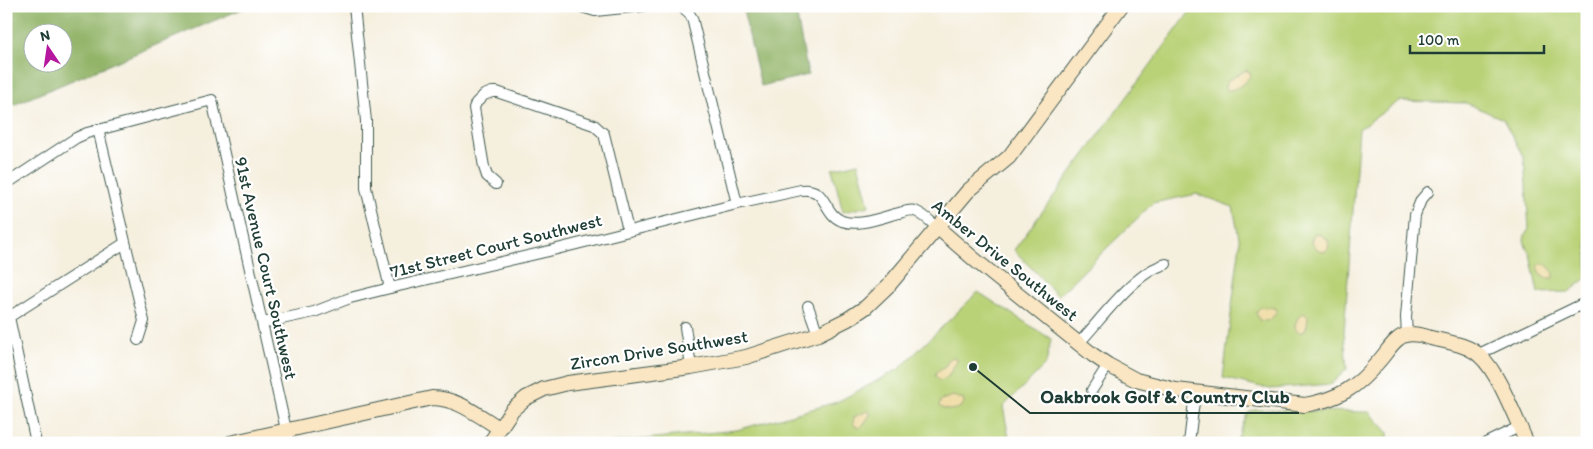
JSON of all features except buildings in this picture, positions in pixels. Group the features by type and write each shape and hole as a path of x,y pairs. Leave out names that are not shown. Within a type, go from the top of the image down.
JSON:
{"street":[{"path":"354,6 366,121 366,188 390,288"},
{"path":"578,6 595,12 643,6"},
{"name":"Zircon Drive Southwest","path":"490,443 512,410 526,398 544,389 558,384 691,367 746,357 818,334 848,319 866,307 889,285 968,191 1010,157 1122,6"},
{"path":"682,7 692,18 737,204"},
{"path":"496,184 487,176 484,168 474,108 480,98 486,93 498,92 594,125 601,130 608,149 628,230"},
{"name":"91st Avenue Court Southwest","path":"98,129 212,100 287,436"},
{"path":"6,184 76,138 98,129 144,321 138,340"},
{"name":"Amber Drive Southwest","path":"737,204 807,190 819,194 835,217 848,223 870,220 911,210 922,215 1078,344 1108,365 1136,380 1176,390 1305,405 1324,402 1338,397 1356,386 1378,364 1398,338 1407,334"},
{"path":"1428,192 1421,200 1415,215 1406,317 1407,334 1422,335 1462,346 1480,354 1494,374 1526,443"},
{"name":"71st Street Court Southwest","path":"263,323 314,312 350,298 737,204"},
{"path":"36,443 9,317 125,243"},
{"path":"1078,344 1132,285 1159,266 1166,264"},
{"path":"1480,354 1587,302"},
{"path":"808,306 818,334"},
{"path":"685,327 691,367"},
{"path":"1092,390 1108,365"},
{"path":"1189,443 1195,393"},
{"path":"230,443 287,436 432,398 447,399 457,403 499,428"},
{"path":"1486,443 1519,427"}],"green space":[{"path":"6,6 249,6 6,108"},
{"path":"742,6 795,6 808,75 761,86"},
{"path":"1194,6 1587,6 1587,278 1569,292 1538,293 1530,254 1524,240 1529,229 1524,158 1503,119 1466,103 1399,101 1359,129 1344,332 1347,369 1331,384 1270,389 1223,378 1240,243 1233,207 1197,194 1153,203 1058,296 1014,250"},
{"path":"858,163 869,206 843,212 832,169"},
{"path":"978,292 1051,339 1046,364 1003,407 1010,443 604,443 737,430 837,402 899,369"},
{"path":"1255,410 1369,412 1388,432 1388,443 1236,443 1247,414"}],"sand":[{"path":"1246,70 1251,74 1244,83 1237,88 1226,90 1227,81"},
{"path":"1317,233 1329,242 1328,249 1324,252 1317,249 1311,242 1313,235"},
{"path":"1542,263 1547,265 1554,273 1553,278 1545,278 1539,273 1538,267"},
{"path":"1261,307 1276,308 1276,314 1267,321 1259,320 1256,312"},
{"path":"1304,313 1308,317 1307,326 1304,332 1298,332 1295,328 1296,322 1300,315"},
{"path":"953,357 957,361 947,378 940,381 935,377 936,373 945,367 949,359"},
{"path":"953,396 963,399 964,403 961,407 950,410 939,406 941,400"},
{"path":"867,411 870,412 870,415 863,425 859,428 855,426 853,422 854,417"}],"place":[{"name":"Oakbrook Golf & Country Club","path":"973,367"}]}
